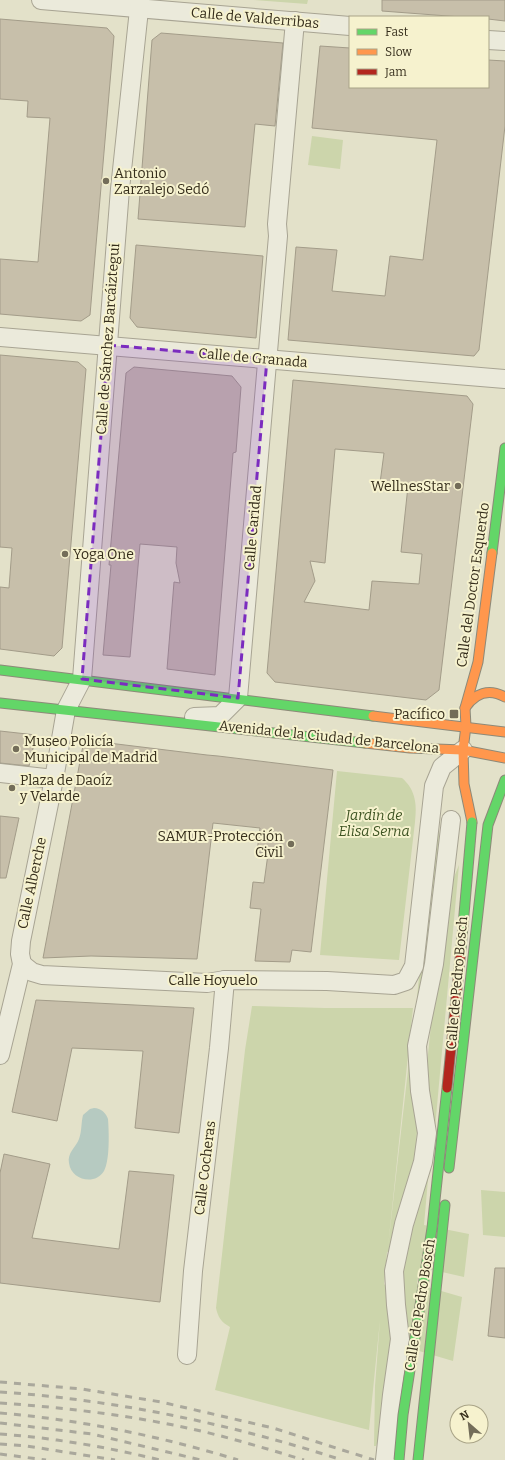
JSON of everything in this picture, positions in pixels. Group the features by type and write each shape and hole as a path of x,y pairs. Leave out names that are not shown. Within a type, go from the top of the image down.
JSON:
{"main road":[{"name":"Calle del Doctor Esquerdo","path":"463,750 466,726 466,708 478,662 505,448"},
{"name":"Avenida de la Ciudad de Barcelona","path":"0,670 82,678 505,732"},
{"path":"466,708 469,702 480,693 494,692 505,697"},
{"name":"Avenida de la Ciudad de Barcelona","path":"0,703 410,748 463,750 505,758"},
{"name":"Calle de Pedro Bosch","path":"399,1460 403,1415 432,1220 453,1034 472,822 464,784 463,750"},
{"path":"490,796 498,792 505,781"},
{"name":"Calle de Pedro Bosch","path":"449,1175 488,825 505,781"},
{"path":"464,784 469,791 477,796"},
{"name":"Calle de Pedro Bosch","path":"418,1460 446,1199"}],"street":[{"name":"Calle de Valderribas","path":"41,0 140,4 349,26"},
{"name":"Calle de Sánchez Barcáiztegui","path":"82,678 120,189 140,4"},
{"name":"Calle Caridad","path":"238,698 278,236 277,224 296,21"},
{"path":"489,40 505,41"},
{"name":"Calle de Granada","path":"0,337 505,379"},
{"path":"66,710 82,678"},
{"name":"Avenida de la Ciudad de Barcelona","path":"152,719 220,716 238,698"},
{"name":"Calle Alberche","path":"0,1055 22,964 20,941 54,779 66,710"},
{"name":"Calle Hoyuelo","path":"22,964 32,972 42,975 207,983 225,980 327,981 394,985 406,981 414,966 434,786 442,767 463,750"},
{"path":"0,773 54,779"},
{"name":"Calle de Pedro Bosch","path":"385,1460 400,1339 394,1271 404,1224 423,1162 427,1133 420,1091 417,1046 434,964 451,820"},
{"name":"Calle Cocheras","path":"187,1355 193,1271 219,1048 225,980"}],"highlighted area":[{"path":"108,345 267,359 238,698 82,679"}],"green space":[{"path":"254,0 308,0 307,4"},
{"path":"312,136 343,140 340,169 308,165"},
{"name":"Jardín de Elisa Serna","path":"337,771 402,778 413,793 416,816 399,960 320,955"},
{"path":"436,824 439,830 439,860 433,936 416,1009 433,827"},
{"path":"459,865 435,1128 428,1102 426,1078 428,1054 435,987 444,926 454,877"},
{"path":"252,1006 413,1008 388,1247 409,1061 416,1093 417,1132 415,1158 408,1196 390,1251 387,1252 384,1284 387,1287 402,1263 429,1168 424,1225 469,1234 464,1277 420,1267 417,1284 462,1297 453,1361 392,1343 379,1438 376,1446 374,1446 375,1386 380,1320 369,1430 215,1390 230,1327 220,1319 216,1308 245,1050"},
{"path":"481,1190 505,1192 505,1237 483,1235"}],"shaded area":[{"path":"94,1108 103,1111 108,1119 108,1153 104,1171 100,1176 89,1180 74,1174 69,1163 69,1156 78,1142 81,1133 83,1115 90,1109"}],"building":[{"path":"382,0 505,0 505,21 489,19 489,16 448,16 382,11"},
{"path":"0,19 107,28 114,36 90,315 81,321 0,314 0,259 38,262 50,118 27,117 28,101 0,99"},
{"path":"161,33 283,43 275,126 255,124 245,227 138,219 152,40"},
{"path":"320,46 349,48 349,88 489,88 489,60 505,61 505,126 479,350 474,356 288,340 296,247 337,250 332,291 385,296 390,256 423,260 437,140 312,128"},
{"path":"136,245 263,256 256,338 137,327 130,318"},
{"path":"0,355 78,362 86,369 62,648 54,656 0,649 0,587 9,588 12,548 0,547"},
{"path":"134,367 232,376 241,387 236,452 233,453 215,675 167,669 174,582 180,583 176,563 177,547 140,544 130,657 103,655 111,565 109,565 126,373"},
{"path":"293,380 467,396 473,404 439,690 426,700 275,682 267,673","holes":["335,449 384,453 380,483 408,486 401,552 422,554 419,584 372,581 369,610 304,602 315,581 310,561 325,563"]},
{"name":"Museo Policía Municipal de Madrid","path":"0,731 36,735 29,766 0,763"},
{"path":"84,740 333,770 311,952 292,950 290,962 255,961 261,909 250,908 253,882 264,883 268,854 257,852 260,828 213,823 197,959 91,956 43,958"},
{"path":"0,816 19,818 6,878 0,878"},
{"path":"36,1000 194,1008 179,1133 135,1128 143,1051 72,1048 57,1121 12,1112"},
{"path":"4,1154 50,1164 32,1238 119,1249 129,1171 174,1175 160,1302 0,1283 0,1173"},
{"path":"495,1268 505,1268 505,1338 488,1336"}],"railway":[{"path":"0,1382 82,1389 161,1402 273,1428 374,1460"},
{"path":"0,1392 87,1401 173,1416 258,1435 342,1460"},
{"path":"0,1403 78,1410 154,1421 217,1435 304,1460"},
{"path":"0,1413 60,1420 120,1430 150,1436 238,1460"},
{"path":"0,1423 92,1434 201,1460"},
{"path":"0,1434 80,1444 160,1460"},
{"path":"0,1444 27,1446 115,1460"},
{"path":"0,1454 46,1460"}],"traffic: fast":[{"path":"492,553 505,448"},
{"path":"0,670 373,716"},
{"path":"0,703 365,743"},
{"path":"449,1168 488,825 505,780"},
{"path":"461,949 472,822"},
{"path":"399,1460 403,1415 432,1228 447,1088"},
{"path":"418,1460 445,1205"}],"traffic: slow":[{"path":"472,822 464,784 463,750 466,726 465,708 478,662 492,553"},
{"path":"465,708 473,699 483,694 493,693 505,697"},
{"path":"373,716 505,732"},
{"path":"365,743 410,748 463,750 505,758"}],"traffic: jam":[{"path":"447,1088 461,949"}],"place":[{"name":"Antonio Zarzalejo Sedó","path":"106,181"},
{"name":"WellnesStar","path":"458,486"},
{"name":"Yoga One","path":"65,554"},
{"name":"Pacífico","path":"454,714"},
{"name":"Museo Policía Municipal de Madrid","path":"16,749"},
{"name":"Plaza de Daoíz y Velarde","path":"12,788"},
{"name":"SAMUR-Protección Civil","path":"291,844"}]}
